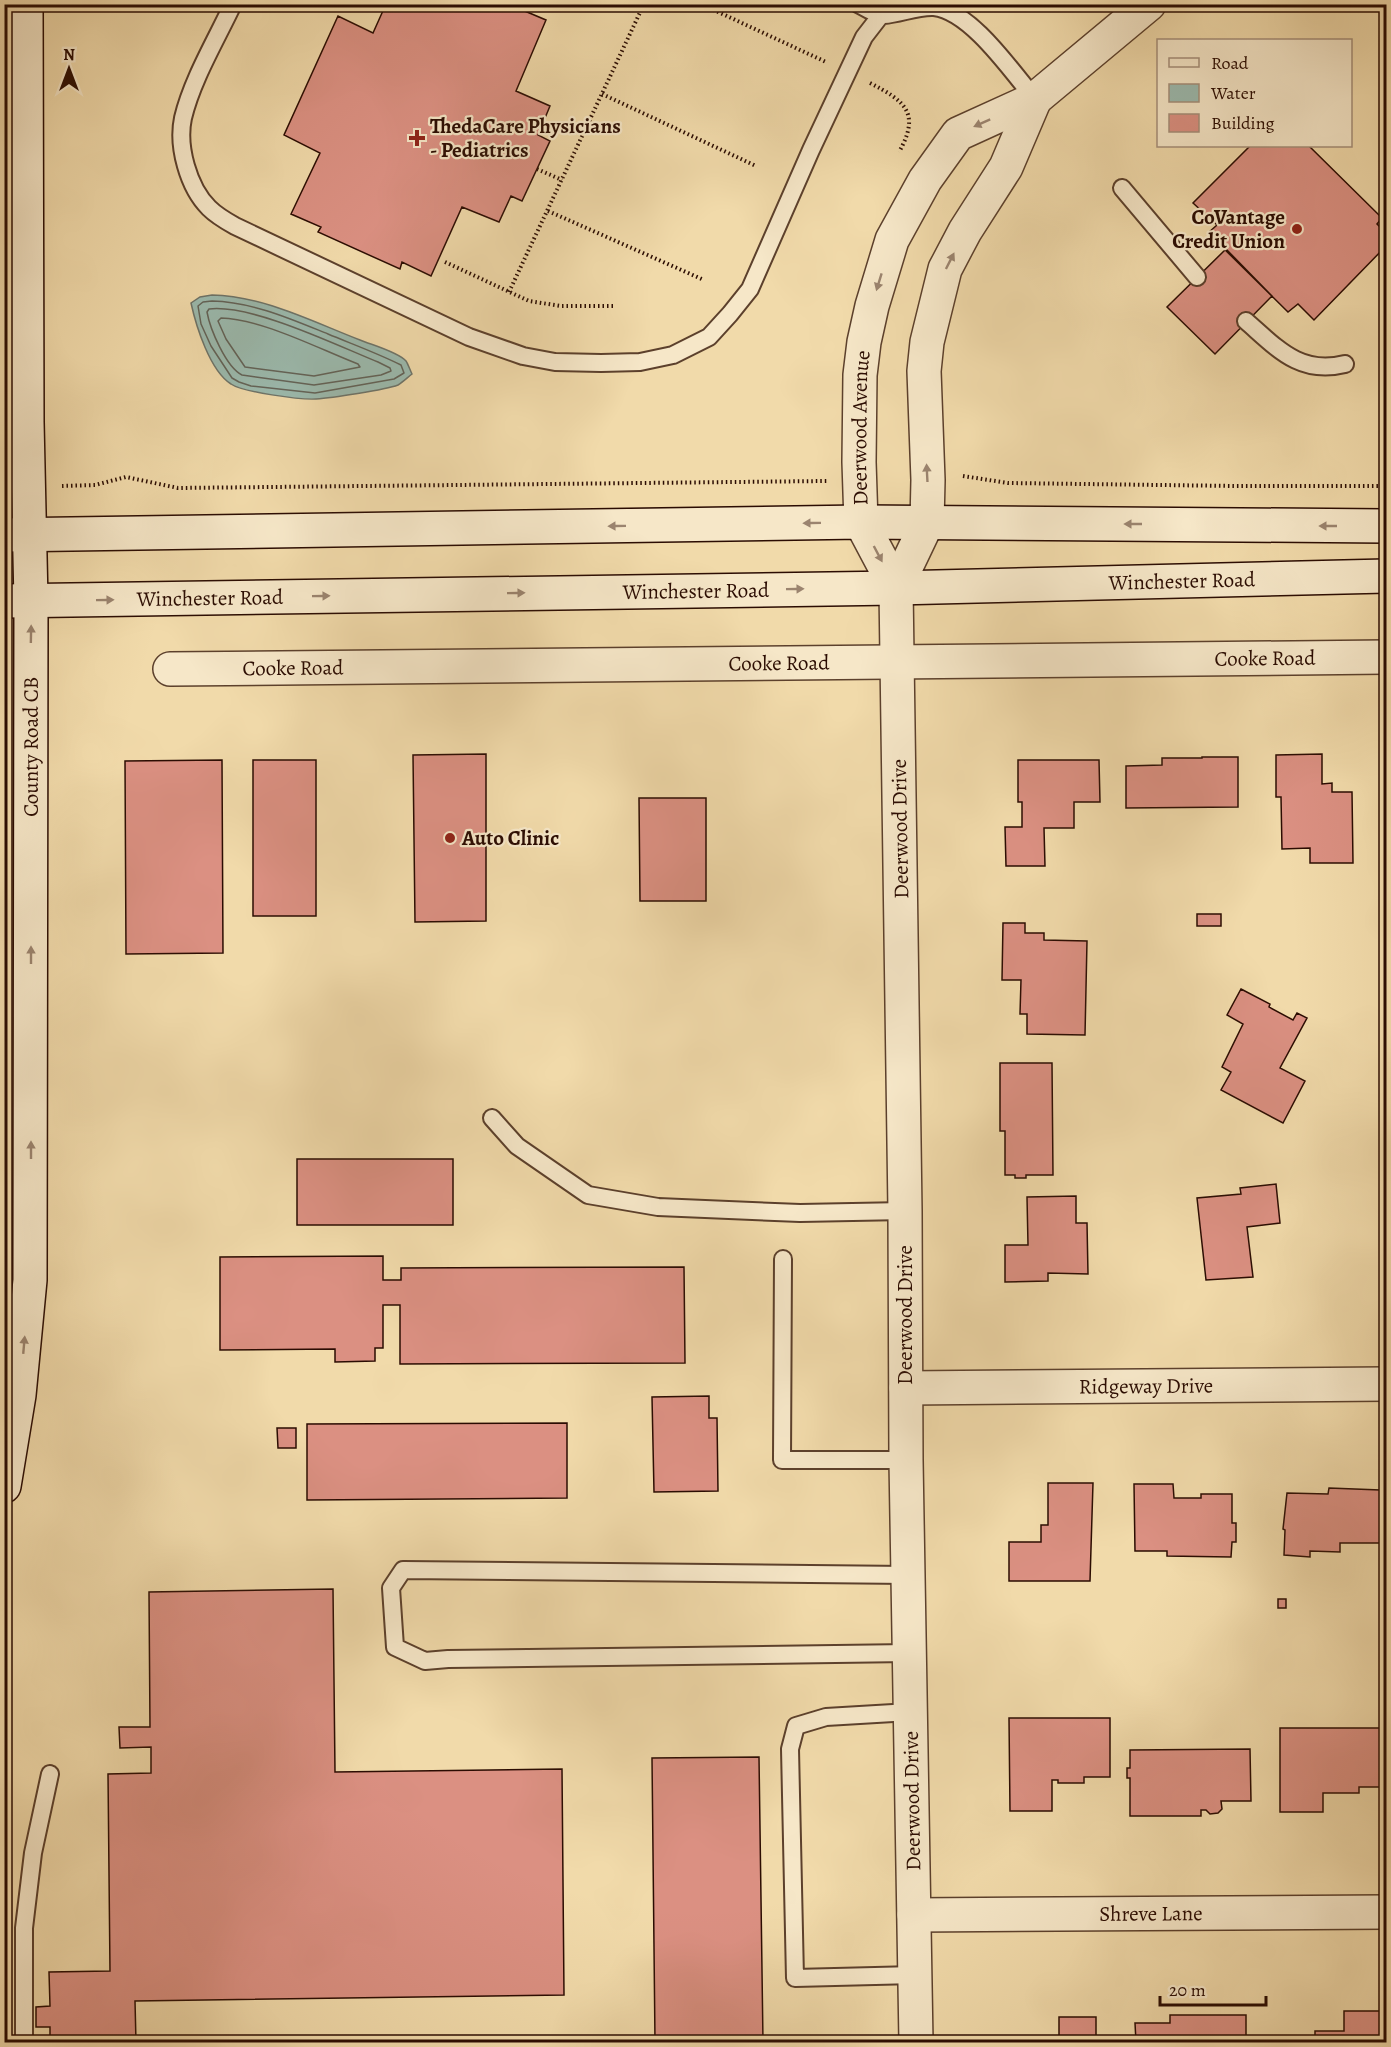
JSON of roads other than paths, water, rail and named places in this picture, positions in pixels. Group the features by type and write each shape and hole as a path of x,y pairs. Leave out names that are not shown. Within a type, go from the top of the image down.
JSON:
{"street":[{"name":"County Road CB","path":"4,1486 19,1395 30,1280 17,535 30,488 27,422 26,4"},
{"name":"Deerwood Avenue","path":"896,588 861,522 860,482 860,375 864,342 872,306 892,240 925,180 958,134 1035,99 1149,4"},
{"name":"Deerwood Avenue","path":"896,588 927,523 928,480 924,371 927,342 945,269 965,231 1006,167 1035,99"},
{"path":"17,535 861,522 1386,526"},
{"name":"Winchester Road","path":"18,601 896,588 1386,576"},
{"name":"Deerwood Drive","path":"896,588 909,1712 916,2043"},
{"name":"Cooke Road","path":"170,669 1386,657"},
{"name":"Ridgeway Drive","path":"906,1388 1386,1384"},
{"name":"Shreve Lane","path":"914,1915 1386,1912"}],"lane":[{"path":"233,4 191,93 183,119 182,141 186,164 195,187 209,208 235,226 469,337 523,356 555,362 640,362 673,355 709,337 750,289 864,37 881,15"},
{"path":"858,4 881,15 936,7 964,20 980,33 1035,99"},
{"path":"1122,188 1197,277"},
{"path":"1246,321 1289,358 1320,368 1345,364"},
{"path":"492,1118 517,1146 588,1196 658,1207 800,1213 905,1211"},
{"path":"783,1259 782,1461 906,1460"},
{"path":"908,1575 403,1570 391,1588 395,1647 424,1662 448,1659 909,1653"},
{"path":"909,1712 826,1717 796,1726 790,1749 795,1978 915,1975"},
{"path":"24,2043 24,1928 33,1853 50,1774"}],"water":[{"path":"212,295 250,300 306,318 397,355 406,361 412,374 398,385 391,387 316,399 272,395 237,387 223,378 210,359 193,313 191,303 200,297"}],"place":[{"name":"ThedaCare Physicians - Pediatrics","path":"417,138"},
{"name":"CoVantage Credit Union","path":"1297,229"},
{"name":"Auto Clinic","path":"450,838"}]}
